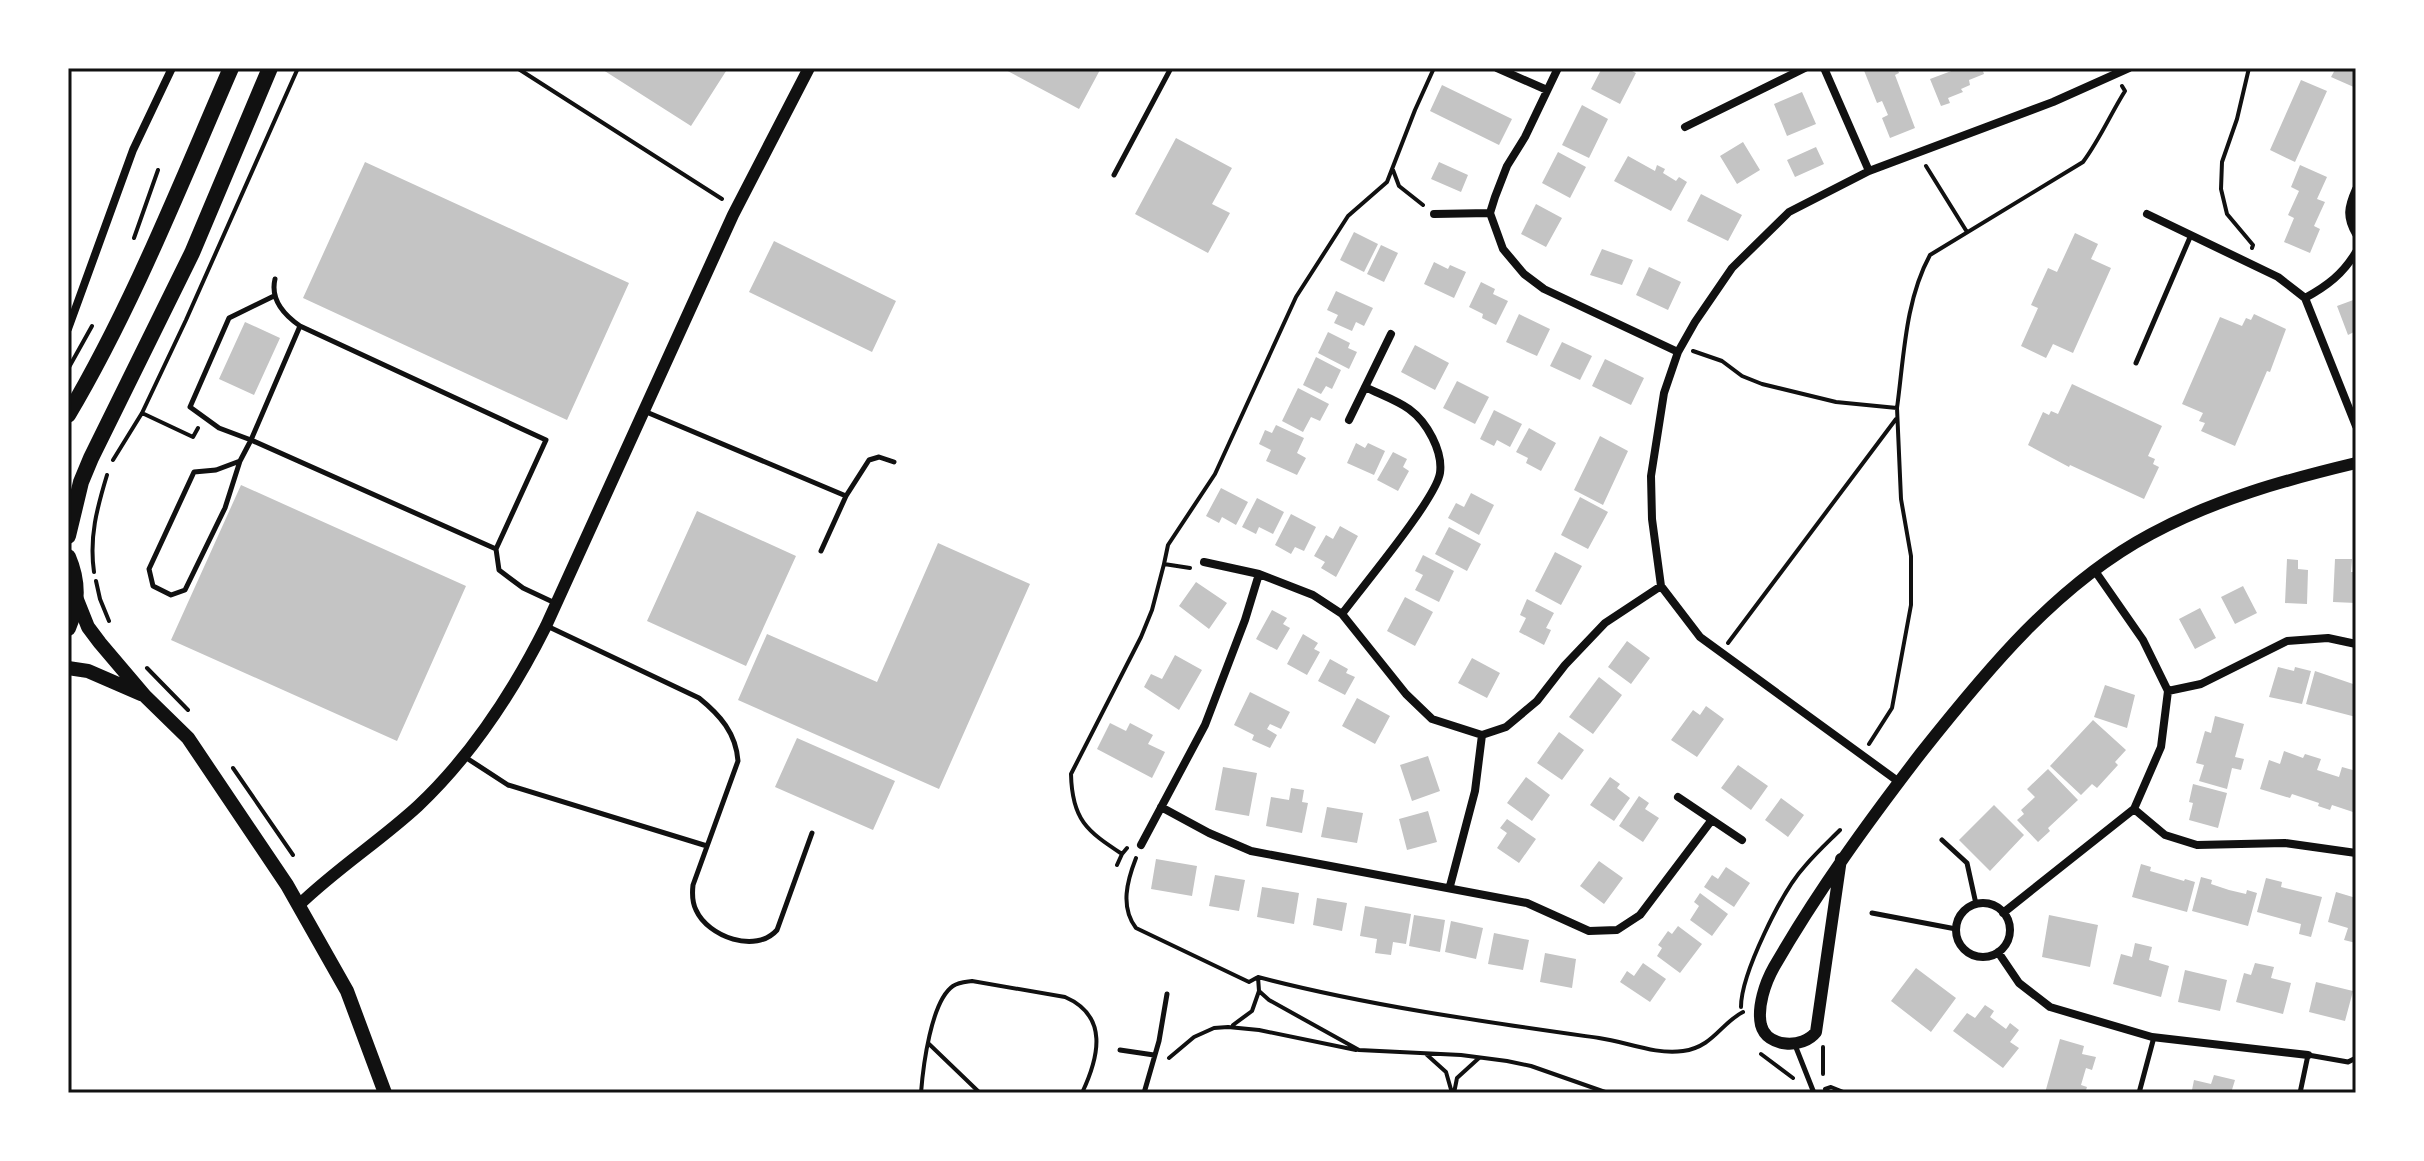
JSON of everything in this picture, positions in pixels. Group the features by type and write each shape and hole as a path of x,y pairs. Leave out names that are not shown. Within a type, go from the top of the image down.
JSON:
{"main road":[{"path":"68,415 105,352 231,68"},
{"path":"68,536 81,482 91,458 192,253 270,68"},
{"path":"68,557 74,573 76,597 88,627 145,696 188,738 299,905 347,991 385,1093"},
{"path":"68,628 76,597"},
{"path":"68,668 88,671 145,696"}],"street":[{"path":"68,329 133,150 172,68"},
{"path":"299,905 417,807 464,757 510,692 546,626 733,215 809,68"},
{"path":"1497,68 1547,90"},
{"path":"1558,68 1525,137 1507,166 1490,213 1503,249 1524,274 1544,289 1679,350"},
{"path":"1685,127 1805,68"},
{"path":"1824,68 1869,171"},
{"path":"1899,782 1700,637 1661,586 1652,519 1651,476 1664,393 1679,350 1732,268 1789,212 1869,171 2053,102 2129,68"},
{"path":"2356,189 2348,216 2356,234"},
{"path":"1434,214 1490,213"},
{"path":"2147,214 2278,277 2305,298 2356,426"},
{"path":"2305,298 2328,285 2346,268 2356,252"},
{"path":"1349,420 1391,334"},
{"path":"1342,614 1416,515 1440,472 1435,440 1411,410 1365,387"},
{"path":"1841,859 1816,1032 1811,1038 1795,1044 1778,1041 1764,1031 1760,1023 1761,1006 1771,972 1841,859 1993,665 2048,611 2095,571 2150,535 2254,489 2356,463"},
{"path":"1204,562 1259,574 1313,595 1342,614 1406,694 1432,719 1482,735 1506,727 1537,701 1565,665 1605,623 1661,586"},
{"path":"2003,913 2134,809 2161,747 2168,691 2143,640 2095,571"},
{"path":"1141,845 1205,725 1259,574"},
{"path":"2168,691 2201,684 2287,641 2328,638 2356,644"},
{"path":"1450,886 1475,791 1482,735"},
{"path":"1678,797 1742,840"},
{"path":"1161,807 1251,851 1450,886 1527,903 1589,931 1617,930 1640,915 1711,821"},
{"path":"2134,809 2165,835 2197,845 2285,843 2356,853"},
{"path":"1986,903 2003,913 2010,929 2005,946 1984,957 1970,954 1959,944 1956,929 1964,910 1976,904 1986,903"},
{"path":"1998,952 2019,983 2050,1007 2154,1037 2308,1055"}],"lane":[{"path":"1114,175 1171,68"},
{"path":"2136,363 2191,235"},
{"path":"275,279 274,296 287,317 300,326 546,440 496,549 499,570 523,588 556,603"},
{"path":"274,296 229,318 190,407 219,428 496,549"},
{"path":"240,461 216,470 194,472 149,569 153,586 171,595 185,590 225,508 240,461 300,326"},
{"path":"643,411 846,496"},
{"path":"821,551 846,496 869,460 879,457 894,462"},
{"path":"546,626 699,698 716,711 729,730 737,747 738,761 693,885 692,899 696,912 706,924 743,942 770,938 777,930 812,833"},
{"path":"464,757 508,785 707,846"},
{"path":"1942,840 1967,863 1976,904"},
{"path":"1872,913 1956,929"},
{"path":"1144,1093 1167,994"},
{"path":"2139,1093 2154,1037"},
{"path":"1795,1044 1815,1093"},
{"path":"1120,1050 1154,1055"},
{"path":"2300,1093 2308,1055 2348,1062 2356,1058"}],"path":[{"path":"517,68 722,199"},
{"path":"1122,854 1094,837 1084,824 1072,792 1071,774 1141,637 1152,610 1168,545 1215,474 1296,297 1348,216 1387,182 1434,68"},
{"path":"2246,260 2253,245 2227,214 2221,189 2222,162 2237,119 2249,68"},
{"path":"1862,756 1892,708 1911,605 1911,556 1901,499 1897,408 1911,307 1919,276 1930,255 2083,162 2101,138 2108,118 2125,91"},
{"path":"1918,153 1967,232"},
{"path":"1393,168 1399,186 1434,214"},
{"path":"1679,350 1722,361 1742,376 1762,384 1836,402 1897,408"},
{"path":"142,413 193,437 199,428 218,435 219,428"},
{"path":"1720,653 1897,417"},
{"path":"1164,564 1191,568 1204,562"},
{"path":"1742,1023 1744,984 1762,940 1803,867 1846,824"},
{"path":"1117,865 1125,848 1141,845"},
{"path":"1141,845 1130,876 1126,906 1128,917 1136,928 1149,937 1227,969 1249,982 1258,977 1503,1025 1620,1041 1655,1050 1683,1051 1699,1046 1717,1036 1742,1012 1761,1006"},
{"path":"1228,1027 1248,1016 1259,991 1258,977"},
{"path":"921,1093 928,1043 944,995 958,983 986,982 1065,997 1075,1001 1090,1016 1097,1030 1097,1044 1082,1093"},
{"path":"1259,991 1269,1000 1359,1050"},
{"path":"1154,1055 1162,1061 1166,1060 1194,1037 1214,1028 1228,1027 1259,1030 1359,1050 1480,1057 1531,1066 1608,1093"},
{"path":"1825,1035 1822,1057 1829,1090"},
{"path":"928,1043 980,1093"},
{"path":"1759,1052 1794,1079"},
{"path":"1426,1054 1446,1072 1453,1093"},
{"path":"1453,1093 1457,1078 1480,1057"},
{"path":"1815,1093 1829,1090 1846,1093"}],"building":[{"path":"600,68 728,68 691,126"},
{"path":"1002,68 1101,68 1079,109"},
{"path":"1602,68 1626,68 1636,73 1620,104 1591,89"},
{"path":"1863,68 1897,68 1899,73 1895,75 1915,128 1890,138 1882,118 1888,115 1882,101 1877,103"},
{"path":"1953,68 1982,68 1984,74 1969,80 1970,85 1961,89 1963,92 1948,98 1950,103 1941,106 1930,79"},
{"path":"2336,68 2356,68 2356,88 2331,77"},
{"path":"2301,80 2327,91 2295,162 2270,150"},
{"path":"1442,85 1512,119 1499,145 1430,111"},
{"path":"1802,92 1816,124 1787,136 1774,104"},
{"path":"1582,105 1608,119 1589,158 1562,145"},
{"path":"1176,138 1232,168 1212,204 1230,213 1208,253 1135,214"},
{"path":"1743,142 1760,170 1737,184 1720,156"},
{"path":"1816,147 1824,164 1795,177 1787,160"},
{"path":"1558,152 1586,167 1570,198 1542,183"},
{"path":"1628,156 1655,171 1657,165 1665,169 1663,173 1676,181 1679,177 1687,182 1671,211 1614,181"},
{"path":"365,162 629,283 567,420 303,298"},
{"path":"1439,162 1468,175 1461,192 1431,179"},
{"path":"2300,165 2327,177 2317,199 2325,202 2314,226 2320,229 2310,253 2284,242 2294,218 2288,215 2299,191 2291,187"},
{"path":"1701,194 1742,215 1728,241 1687,221"},
{"path":"1536,204 1562,218 1546,247 1521,234"},
{"path":"1354,232 1378,244 1364,272 1340,260"},
{"path":"2075,233 2098,244 2091,259 2111,268 2073,353 2053,344 2046,358 2021,346 2038,308 2031,305 2048,268 2057,272"},
{"path":"774,241 896,301 872,352 749,292"},
{"path":"1381,245 1398,253 1384,282 1367,274"},
{"path":"1602,249 1633,260 1622,285 1590,275"},
{"path":"1434,262 1448,269 1450,265 1466,272 1454,298 1424,284"},
{"path":"1649,267 1681,282 1668,310 1636,295"},
{"path":"1481,282 1495,289 1493,294 1508,301 1496,325 1469,307"},
{"path":"1336,291 1373,308 1364,326 1356,322 1352,331 1334,323 1338,315 1327,310"},
{"path":"2356,299 2356,331 2348,335 2337,306"},
{"path":"1519,314 1550,329 1537,356 1506,342"},
{"path":"2254,314 2286,329 2270,372 2267,371 2235,446 2201,431 2205,423 2199,421 2203,413 2182,404 2220,317 2242,326 2246,318 2251,320"},
{"path":"245,322 280,338 254,395 219,379"},
{"path":"1328,332 1350,343 1348,348 1357,352 1349,369 1318,353"},
{"path":"1562,342 1592,356 1580,380 1550,366"},
{"path":"1415,345 1449,363 1435,390 1401,372"},
{"path":"1316,357 1341,370 1332,389 1326,386 1321,394 1303,385"},
{"path":"1605,359 1644,378 1631,405 1592,386"},
{"path":"1457,381 1489,397 1475,424 1443,408"},
{"path":"2072,384 2162,426 2148,456 2155,459 2153,464 2159,467 2144,499 2069,467 2028,445 2043,412 2058,414"},
{"path":"1298,388 1329,404 1320,421 1311,417 1303,432 1282,421"},
{"path":"1494,410 1522,424 1510,447 1497,440 1494,446 1480,439"},
{"path":"1276,425 1304,438 1297,453 1306,458 1297,475 1266,461 1271,450 1259,444 1265,430 1272,433"},
{"path":"1529,428 1556,443 1541,471 1526,463 1528,458 1516,452"},
{"path":"1600,436 1628,451 1603,505 1574,490"},
{"path":"1356,443 1365,448 1368,443 1385,451 1374,475 1347,463"},
{"path":"1393,452 1407,459 1403,467 1409,471 1398,491 1377,480"},
{"path":"241,485 466,586 397,741 171,640"},
{"path":"1221,488 1248,502 1236,525 1222,517 1219,523 1206,516"},
{"path":"1471,493 1494,505 1479,535 1448,518 1456,503 1464,507"},
{"path":"1580,497 1608,512 1588,549 1561,535"},
{"path":"1257,498 1284,512 1273,534 1259,527 1256,534 1242,527"},
{"path":"697,511 796,556 746,666 647,621"},
{"path":"1291,514 1316,527 1304,551 1295,547 1291,554 1275,545"},
{"path":"1340,526 1358,536 1336,577 1321,568 1325,562 1314,556 1326,535 1333,539"},
{"path":"1449,527 1481,544 1467,571 1435,554"},
{"path":"938,543 1030,584 939,789 738,700 767,634 877,682"},
{"path":"1555,552 1582,566 1561,605 1535,591"},
{"path":"1423,555 1454,571 1439,602 1415,590 1423,575 1415,571"},
{"path":"2287,559 2298,560 2298,569 2308,570 2307,604 2285,603"},
{"path":"2335,559 2352,559 2351,572 2356,572 2356,603 2333,602"},
{"path":"1196,582 1227,603 1209,629 1179,606"},
{"path":"2243,586 2257,613 2235,624 2221,597"},
{"path":"1405,597 1433,612 1415,646 1387,631"},
{"path":"1527,599 1554,613 1546,628 1551,630 1544,645 1519,632 1526,618 1520,615"},
{"path":"2200,608 2216,638 2195,649 2179,619"},
{"path":"1272,610 1287,618 1283,624 1290,628 1277,650 1256,639"},
{"path":"1303,634 1318,643 1314,649 1320,652 1307,675 1287,664"},
{"path":"1627,641 1650,658 1631,684 1608,667"},
{"path":"1175,655 1202,670 1179,710 1144,687 1151,674 1162,679"},
{"path":"1472,658 1500,673 1487,698 1458,683"},
{"path":"1330,659 1348,669 1346,673 1355,677 1345,695 1318,681"},
{"path":"2278,667 2311,671 2302,704 2269,697"},
{"path":"2315,671 2356,685 2356,717 2306,704"},
{"path":"1599,677 1622,695 1593,734 1569,717"},
{"path":"2105,685 2135,695 2127,728 2094,717"},
{"path":"1250,692 1290,712 1281,729 1270,724 1267,729 1277,735 1270,748 1252,740 1254,735 1234,725"},
{"path":"1357,698 1390,716 1375,744 1342,726"},
{"path":"1706,706 1724,719 1697,757 1671,740 1693,710 1700,715"},
{"path":"2215,716 2244,724 2235,757 2244,759 2241,770 2232,768 2227,789 2199,781 2204,765 2196,763 2205,731 2211,733"},
{"path":"2093,720 2126,750 2115,762 2118,765 2097,788 2092,784 2081,795 2050,766"},
{"path":"1110,723 1126,731 1130,723 1153,735 1148,744 1165,752 1152,778 1097,749"},
{"path":"1559,732 1584,750 1562,780 1537,763"},
{"path":"797,738 895,781 873,830 775,787"},
{"path":"2284,751 2303,758 2305,754 2321,759 2317,770 2339,777 2342,767 2356,771 2356,813 2332,805 2330,810 2292,794 2290,798 2260,789 2269,760 2280,764"},
{"path":"1428,756 1440,791 1412,801 1400,765"},
{"path":"1738,765 1768,786 1751,810 1721,788"},
{"path":"1223,767 1257,773 1249,816 1215,810"},
{"path":"2048,769 2078,800 2048,828 2050,831 2038,842 2017,820 2024,814 2021,810 2035,797 2027,789"},
{"path":"1526,777 1550,795 1532,821 1507,803"},
{"path":"1610,777 1620,784 1617,788 1630,798 1614,821 1590,805"},
{"path":"2193,784 2227,793 2218,828 2189,820"},
{"path":"1291,788 1304,790 1302,802 1308,803 1302,833 1266,826 1271,797 1289,800"},
{"path":"1639,796 1649,803 1645,809 1659,818 1643,842 1619,826"},
{"path":"1781,798 1804,815 1788,837 1765,820"},
{"path":"1994,805 2024,835 1990,871 1959,840"},
{"path":"1327,807 1363,813 1357,843 1321,837"},
{"path":"1428,811 1437,842 1407,850 1399,819"},
{"path":"1507,819 1536,839 1519,863 1497,848 1507,833 1500,828"},
{"path":"1156,859 1197,866 1192,896 1151,889"},
{"path":"1599,861 1623,878 1604,904 1580,886"},
{"path":"2141,864 2151,867 2150,871 2195,882 2187,912 2132,897"},
{"path":"1726,867 1750,883 1734,907 1704,887 1712,875 1718,879"},
{"path":"1215,875 1245,880 1239,911 1209,906"},
{"path":"2201,877 2229,890 2257,893 2248,926 2192,911"},
{"path":"2266,878 2282,882 2281,887 2322,897 2311,937 2299,934 2301,924 2257,912"},
{"path":"1262,887 1299,893 1294,924 1257,917"},
{"path":"2336,892 2356,898 2356,943 2344,940 2348,928 2328,922"},
{"path":"1700,893 1728,914 1712,936 1690,920 1699,906 1694,902"},
{"path":"1317,898 1347,903 1342,931 1313,925"},
{"path":"1365,906 1411,914 1406,944 1393,942 1391,955 1375,953 1377,939 1360,936"},
{"path":"1414,915 1445,920 1440,952 1409,946"},
{"path":"2049,915 2098,925 2090,967 2042,957"},
{"path":"1451,921 1483,928 1476,959 1445,952"},
{"path":"1678,926 1702,944 1680,973 1657,956 1662,948 1658,945 1668,931 1672,934"},
{"path":"1494,933 1529,940 1523,970 1488,964"},
{"path":"2135,943 2152,947 2149,960 2169,966 2161,997 2113,984 2121,954 2132,957"},
{"path":"1545,953 1576,959 1572,988 1540,982"},
{"path":"1643,963 1666,979 1650,1002 1620,982 1627,971 1634,976"},
{"path":"2255,963 2274,967 2271,978 2291,983 2283,1014 2236,1002 2244,973 2251,975"},
{"path":"1916,968 1956,998 1931,1032 1891,1001"},
{"path":"2185,970 2227,980 2220,1011 2178,1002"},
{"path":"2316,982 2353,991 2345,1021 2309,1012"},
{"path":"1985,1005 1994,1011 1990,1017 2006,1029 2010,1023 2019,1030 2010,1042 2019,1048 2003,1068 1953,1031 1967,1013 1975,1018"},
{"path":"2060,1039 2084,1046 2082,1054 2096,1057 2092,1070 2086,1068 2081,1085 2087,1087 2085,1093 2045,1093"},
{"path":"2214,1075 2235,1080 2231,1093 2198,1093 2192,1090 2194,1080 2211,1084"}]}
